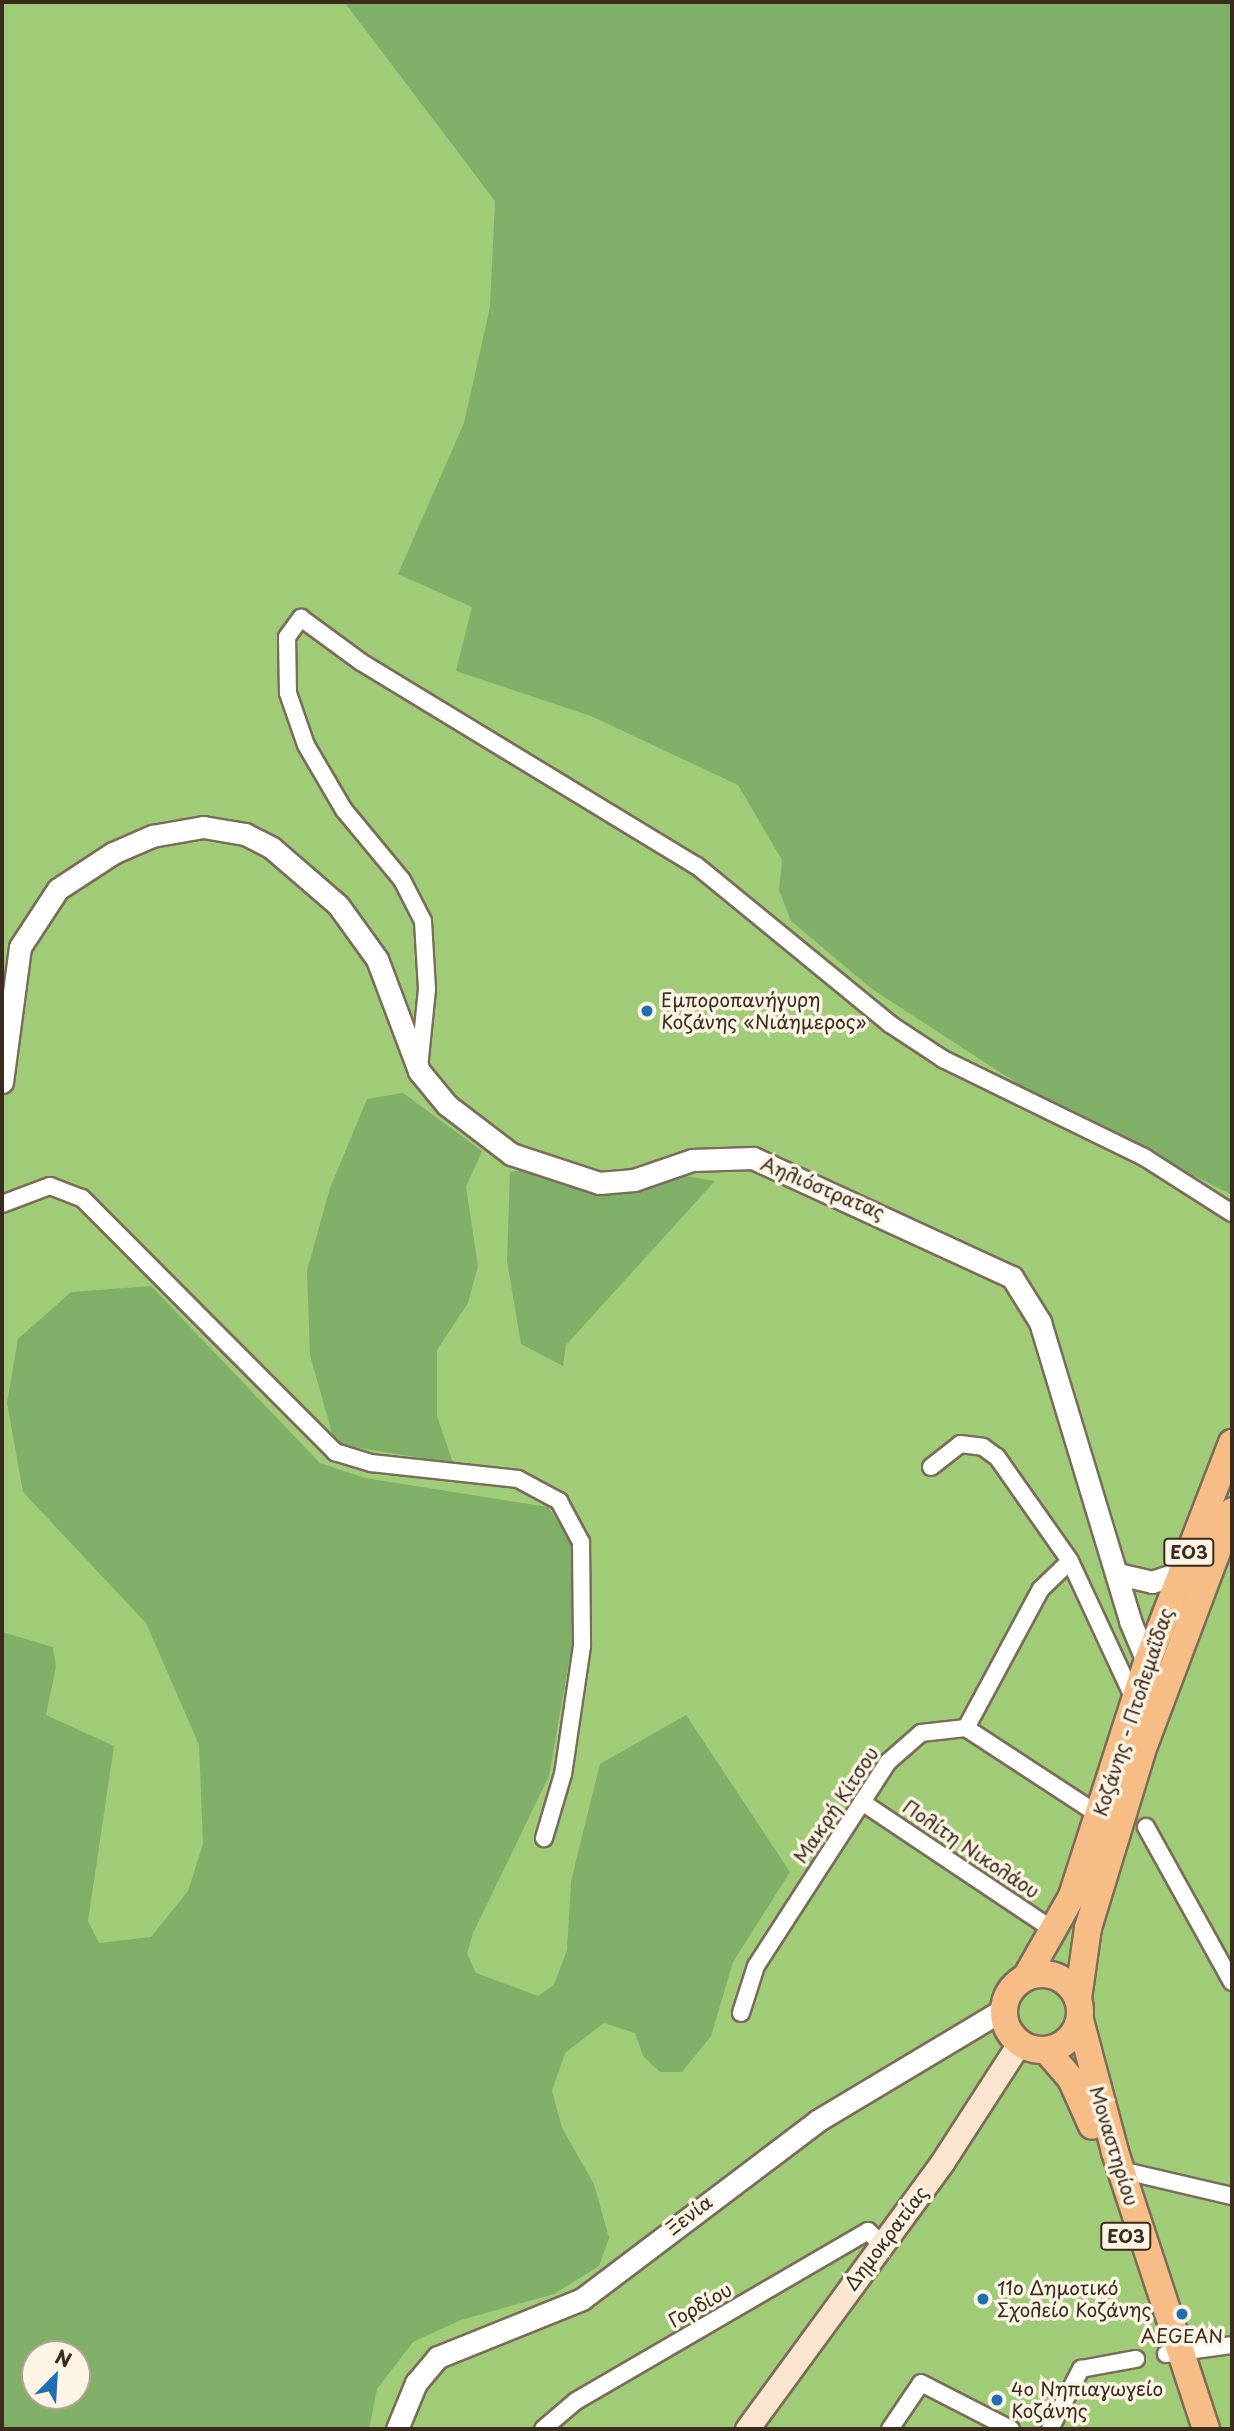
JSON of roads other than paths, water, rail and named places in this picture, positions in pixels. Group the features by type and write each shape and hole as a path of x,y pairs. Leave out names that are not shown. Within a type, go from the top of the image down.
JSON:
{"main road":[{"name":"Κοζάνης - Πτολεμαΐδας","path":"1026,1977 1056,1932 1099,1815 1147,1662 1232,1443"},
{"name":"Κοζάνης - Πτολεμαΐδας","path":"1079,2009 1088,1928 1162,1691 1232,1511"},
{"path":"1004,2009 1020,2042 1046,2050 1068,2040 1079,2009 1057,1977 1026,1977"},
{"name":"ΕΟ3","path":"1004,2009 1011,1990 1026,1977"},
{"name":"Μοναστηρίου","path":"1079,2009 1173,2353 1191,2429"},
{"name":"Δημοκρατίας","path":"747,2429 881,2244 1020,2042"},
{"name":"Μοναστηρίου","path":"1046,2050 1076,2088 1093,2127 1173,2353 1206,2429"}],"street":[{"path":"419,1070 427,989 423,921 402,880 344,810 306,745 288,693 287,669 287,637 301,618 361,662 708,873 890,1024 943,1059 1144,1157 1232,1213"},
{"name":"Αηλιόστρατας","path":"2,1082 20,947 39,912 77,873 152,836 203,827 245,834 272,848 338,905 377,959 419,1070 478,1133 539,1167 618,1183 692,1160 753,1158 1012,1277 1041,1322 1118,1574 1147,1662 1162,1691"},
{"path":"2,1204 50,1186 82,1198 335,1452 394,1466 518,1479 559,1501 580,1542 582,1646 563,1774 544,1838"},
{"path":"931,1467 960,1444 983,1447 1070,1562 1134,1699"},
{"path":"1070,1562 1041,1589 967,1728 1099,1815"},
{"path":"1118,1574 1152,1583 1181,1572"},
{"name":"Μακρή Κίτσου","path":"741,2013 756,1966 862,1802 903,1746 934,1728 967,1728"},
{"name":"Πολίτη Νικολάου","path":"862,1802 1056,1932"},
{"path":"1146,1826 1232,1982"},
{"name":"Ξενία","path":"397,2429 416,2383 439,2357 582,2299 817,2122 1004,2009"},
{"path":"1121,2170 1232,2195"},
{"name":"Γορδίου","path":"543,2429 576,2402 868,2231 881,2244"},
{"path":"1173,2353 1232,2345"},
{"path":"1050,2429 1082,2370 1136,2358"},
{"path":"890,2429 921,2383 1011,2429"}],"place":[{"name":"Εμποροπανήγυρη Κοζάνης «Νιάημερος»","path":"647,1011"},
{"name":"11ο Δημοτικό Σχολείο Κοζάνης","path":"983,2299"},
{"name":"AEGEAN","path":"1182,2314"},
{"name":"4o Νηπιαγωγείο Κοζάνης","path":"997,2400"}]}
